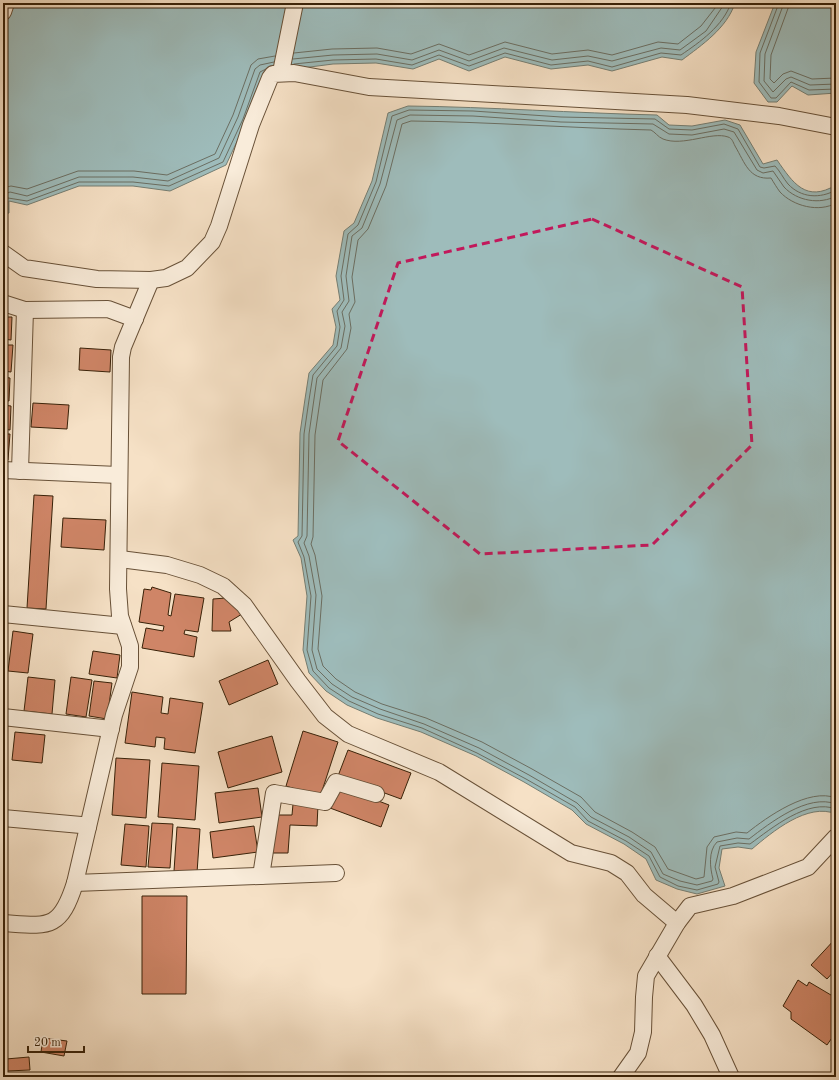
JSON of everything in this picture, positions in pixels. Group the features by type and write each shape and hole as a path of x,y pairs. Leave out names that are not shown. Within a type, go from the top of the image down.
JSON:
{"street":[{"path":"3,12 6,3"},
{"path":"281,72 295,3"},
{"path":"3,252 24,268 97,279 151,280 172,276 187,268 212,242 235,182 251,125 270,78 273,74 281,72 370,87 687,105 779,116 836,127"},
{"path":"3,924 35,926 49,924 61,917 69,903 76,883 111,729 130,667 130,646 120,616 118,589 120,559 118,475 121,357 123,347 151,280"},
{"path":"3,303 25,310 108,309 135,319"},
{"path":"20,471 25,310"},
{"path":"3,470 118,475"},
{"path":"120,559 167,564 200,574 223,586 244,605 325,716 348,734 439,772 571,853 611,863 627,873 644,895 677,923"},
{"path":"3,614 123,626"},
{"path":"3,717 111,729"},
{"path":"261,876 274,793 325,802 336,782 376,794"},
{"path":"3,818 81,824 88,827"},
{"path":"621,1077 638,1053 643,1032 646,976 677,923 690,906 733,896 808,867 836,837"},
{"path":"76,883 336,872"},
{"path":"657,956 694,1005 712,1035 731,1077"}],"highlighted area":[{"path":"592,219 742,287 752,445 652,545 480,554 338,441 398,263"}],"water":[{"path":"3,3 735,3 731,12 720,28 682,60 662,57 612,71 588,65 551,69 505,57 469,71 439,59 413,69 376,63 333,64 264,73 247,120 226,165 170,191 133,186 79,186 27,205 9,201 9,213 3,214"},
{"path":"775,3 836,3 836,93 808,95 792,86 777,102 768,102 754,83 756,52"},
{"path":"408,106 657,115 669,125 692,126 725,120 740,125 763,164 777,160 795,183 801,188 816,192 826,190 836,185 836,814 825,811 802,815 780,827 752,849 738,847 722,849 719,868 725,886 697,894 677,889 656,880 646,859 624,844 586,824 572,810 476,756 421,732 377,718 347,705 326,691 309,673 303,650 307,596 301,558 293,540 298,536 300,433 309,373 333,345 336,327 332,309 340,300 336,276 344,231 354,223 372,181 388,113"}],"building":[{"path":"3,317 12,317 11,340 3,339"},
{"path":"3,345 13,345 11,372 3,371"},
{"path":"80,348 111,350 110,372 79,370"},
{"path":"3,377 10,378 9,401 3,400"},
{"path":"33,403 69,405 67,429 31,427"},
{"path":"3,405 11,406 10,430 3,429"},
{"path":"3,434 10,434 8,460 3,459"},
{"path":"34,495 53,496 46,609 27,608"},
{"path":"63,518 106,520 104,550 61,547"},
{"path":"152,587 171,593 168,615 171,616 175,594 204,598 198,632 185,630 184,634 197,637 194,657 142,648 146,628 163,631 164,626 139,622 144,589 151,590"},
{"path":"226,598 242,614 229,622 231,631 212,631 213,599"},
{"path":"13,631 33,634 28,673 8,671"},
{"path":"93,651 120,655 117,678 89,674"},
{"path":"268,660 278,684 229,705 219,681"},
{"path":"28,677 55,680 52,714 24,711"},
{"path":"71,677 92,680 86,717 66,714"},
{"path":"94,681 112,683 107,719 89,716"},
{"path":"132,692 163,697 161,713 168,714 170,698 203,703 195,753 164,749 165,738 156,737 155,747 125,743"},
{"path":"303,731 338,742 320,797 286,786"},
{"path":"15,732 45,735 42,763 12,760"},
{"path":"272,736 282,772 228,788 218,752"},
{"path":"348,750 411,773 401,799 338,776"},
{"path":"116,758 150,760 146,818 112,815"},
{"path":"162,763 199,766 195,820 158,817"},
{"path":"339,786 389,805 381,827 330,808"},
{"path":"258,788 262,817 219,823 215,793"},
{"path":"293,804 318,805 317,826 290,825 288,853 272,853 271,815 292,815"},
{"path":"152,823 173,824 170,868 148,867"},
{"path":"125,824 149,826 146,867 121,865"},
{"path":"254,826 258,852 213,858 210,832"},
{"path":"177,827 200,829 197,873 174,871"},
{"path":"142,896 187,896 186,994 142,994"},
{"path":"836,938 836,969 827,979 811,965"},
{"path":"798,980 807,986 809,982 836,998 836,1032 827,1045 791,1019 791,1012 783,1006"},
{"path":"43,1038 67,1041 64,1056 41,1052"},
{"path":"29,1057 30,1070 7,1071 6,1059"}]}
